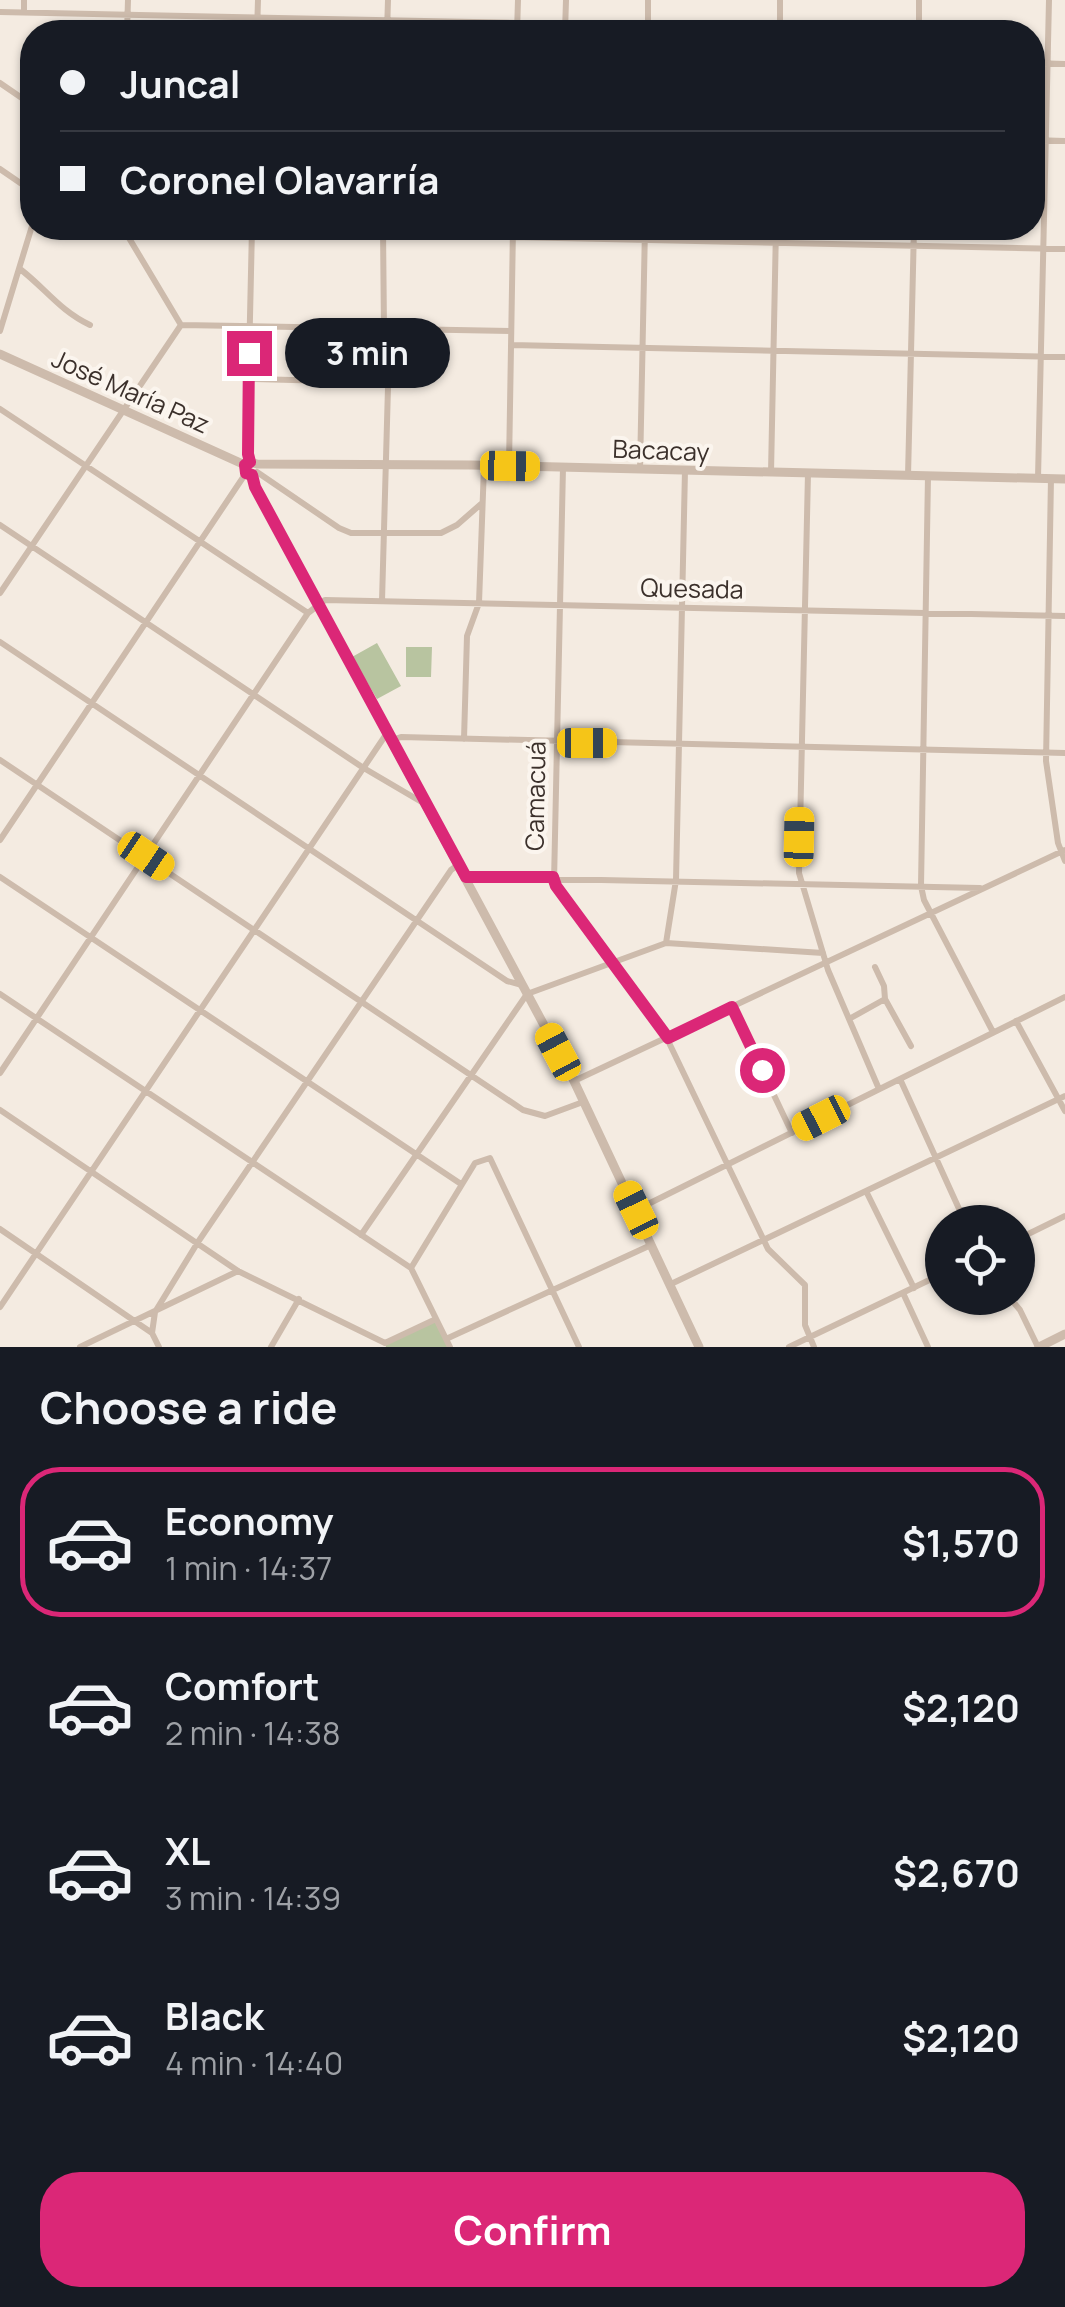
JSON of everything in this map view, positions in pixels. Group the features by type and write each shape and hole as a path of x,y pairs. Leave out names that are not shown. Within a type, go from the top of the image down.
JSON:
{"street":[{"path":"24,0 24,12"},
{"path":"128,0 128,20"},
{"path":"258,0 258,17"},
{"path":"0,12 388,20 388,0"},
{"path":"1045,212 1049,0"},
{"path":"1048,63 1065,64"},
{"path":"1047,141 1065,141"},
{"path":"0,332 28,240"},
{"path":"130,240 181,325"},
{"path":"252,240 248,454 255,487 574,1081 699,1347"},
{"path":"382,601 388,380 395,350 392,338 384,330 383,240"},
{"path":"510,466 513,240"},
{"path":"640,470 645,240 1065,249"},
{"path":"770,473 775,240"},
{"path":"908,476 914,240"},
{"path":"1038,478 1044,240"},
{"path":"20,270 35,280 52,301 90,325"},
{"path":"181,325 511,332"},
{"path":"0,593 181,325"},
{"path":"512,345 1065,357"},
{"name":"José María Paz","path":"0,354 251,468"},
{"path":"249,379 330,381"},
{"path":"0,409 308,612"},
{"name":"Bacacay","path":"251,468 386,464 1065,479"},
{"path":"464,739 467,640 479,604 484,466"},
{"name":"Camacuá","path":"562,467 553,877 668,1038 768,1249 806,1286 804,1318 814,1347"},
{"path":"251,468 346,532 442,533 457,526 482,504"},
{"path":"0,840 251,468"},
{"path":"666,944 676,880 685,470"},
{"path":"808,474 800,882 826,963 879,1089"},
{"path":"928,476 921,886 993,1032"},
{"path":"1051,478 1046,753 1065,861"},
{"path":"0,525 362,767 413,800 426,804"},
{"name":"Quesada","path":"319,604 329,599 1065,616"},
{"path":"0,1073 308,612 319,604"},
{"path":"0,642 525,990"},
{"path":"390,736 1065,753"},
{"path":"0,1307 362,767 390,736"},
{"path":"0,760 531,1114 553,1115 584,1102"},
{"path":"574,1081 1063,851"},
{"path":"152,1333 155,1312 198,1242 450,870 459,864"},
{"path":"0,877 461,1184"},
{"path":"466,877 980,888"},
{"path":"361,1234 525,990 666,944 823,953"},
{"path":"875,966 885,1000 911,1046"},
{"path":"0,994 411,1268 448,1343 651,1245"},
{"path":"636,1210 1065,997"},
{"path":"849,1019 885,1000"},
{"path":"732,1007 792,1133"},
{"path":"1016,1021 1062,1097 1065,1112"},
{"path":"900,1079 957,1205"},
{"path":"670,1284 1062,1097"},
{"path":"0,1110 238,1271 386,1345 436,1319"},
{"path":"411,1268 478,1160 490,1158 579,1347"},
{"path":"866,1191 914,1288"},
{"path":"1035,1230 1065,1216"},
{"path":"0,1229 152,1333 159,1347"},
{"path":"80,1347 238,1271"},
{"path":"789,1347 925,1282"},
{"path":"903,1294 928,1347"},
{"path":"271,1347 299,1299"},
{"path":"1020,1315 1038,1347 1065,1334"}],"green space":[{"path":"377,643 401,686 377,699 352,657"},
{"path":"406,647 432,647 431,677 406,677"},
{"path":"436,1319 450,1347 386,1347 385,1343"}],"route":[{"path":"249,353 250,462 244,469 252,475 466,877 553,877 668,1038 732,1007 762,1070"}]}
